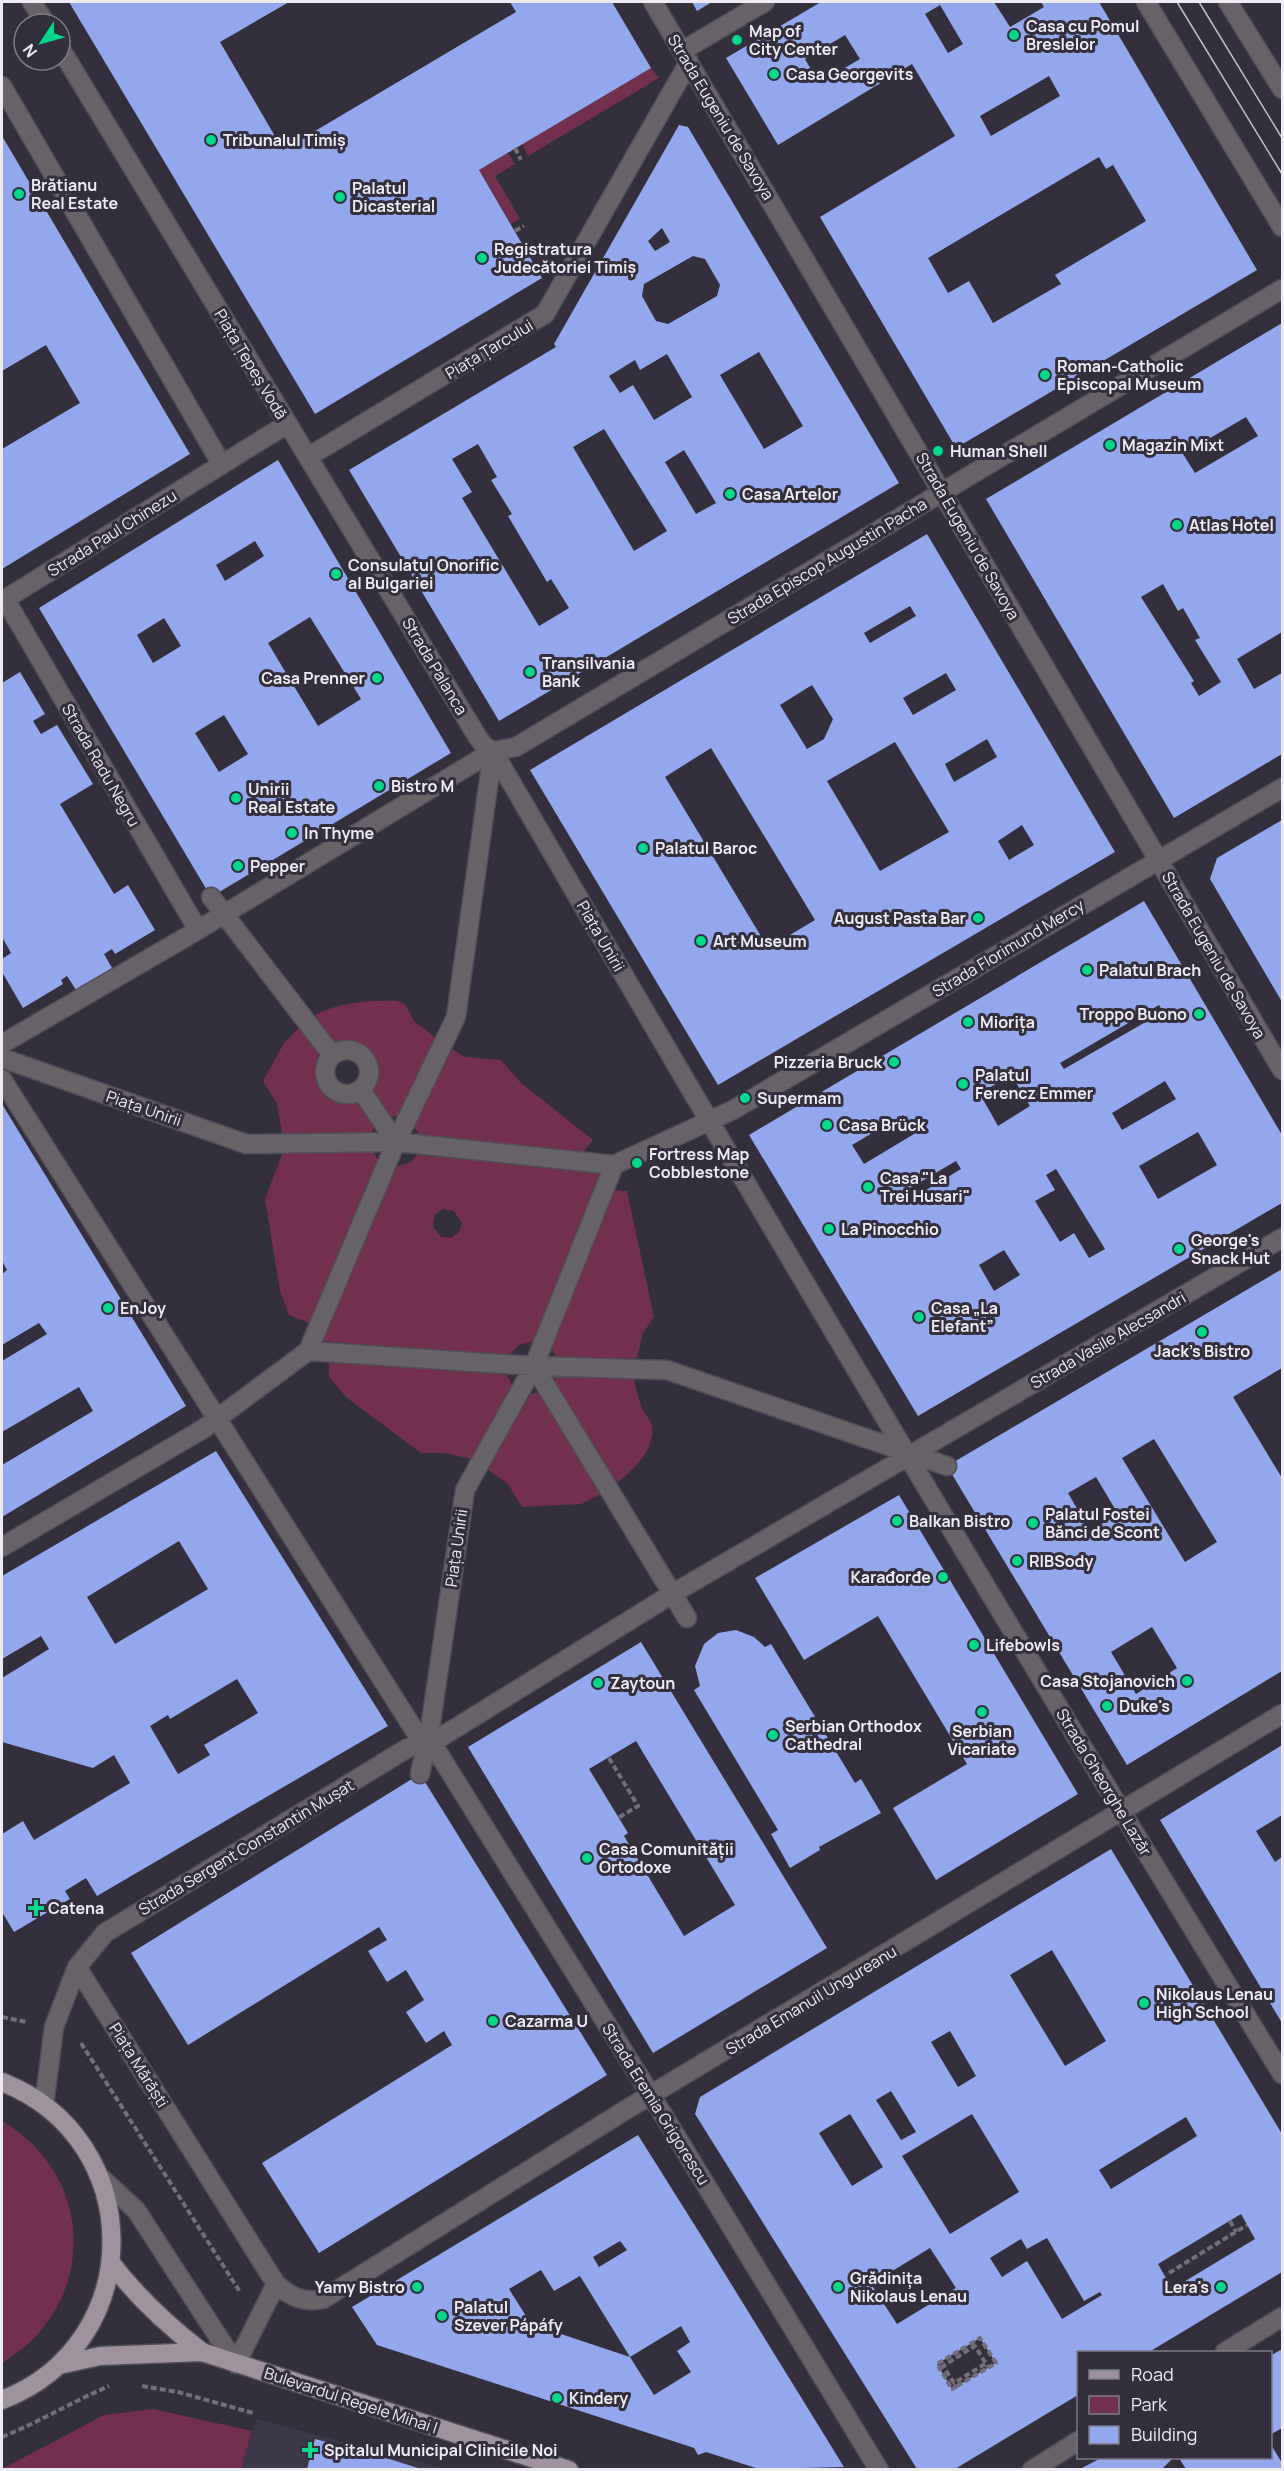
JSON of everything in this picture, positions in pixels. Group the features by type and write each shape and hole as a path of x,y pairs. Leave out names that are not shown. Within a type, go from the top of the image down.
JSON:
{"main road":[{"path":"2,2082 44,2105 76,2137 98,2175 111,2217 111,2263 104,2292 93,2319 78,2344 58,2365 37,2382 2,2400"},
{"name":"Bulevardul Regele Mihai I","path":"111,2263 134,2294 159,2318 202,2352 569,2469"},
{"name":"Bulevardul Regele Mihai I","path":"58,2365 100,2356 202,2352"}],"street":[{"name":"Strada Eugeniu de Savoya","path":"653,2 1282,1070"},
{"path":"685,57 765,2"},
{"path":"1146,2 1282,227"},
{"path":"1228,2 1282,89"},
{"name":"Piața Țarcului","path":"308,457 544,314 685,57"},
{"name":"Piața Țepeș Vodă","path":"72,68 287,424 222,465"},
{"path":"2,86 222,465"},
{"name":"Strada Episcop Augustin Pacha","path":"493,751 516,747 1282,289"},
{"name":"Strada Palanca","path":"287,424 477,736 484,746 493,751"},
{"name":"Strada Paul Chinezu","path":"3,600 222,465"},
{"name":"Strada Radu Negru","path":"3,600 198,930"},
{"path":"2,1044 198,930 493,751"},
{"path":"2,1547 209,1425 308,1351 396,1142 456,1017 493,751"},
{"name":"Piața Unirii","path":"493,751 708,1121 929,1488"},
{"name":"Strada Florimund Mercy","path":"708,1121 733,1110 1282,788"},
{"path":"211,897 332,1055"},
{"path":"346,1049 360,1053 365,1058 369,1079 361,1090 346,1094 332,1089 325,1075 328,1060 332,1055 346,1049"},
{"name":"Piața Unirii","path":"2,1058 246,1144 396,1142 614,1165 534,1366 465,1490 420,1774"},
{"path":"2,1079 209,1425 425,1747 672,1594 909,1455"},
{"path":"361,1090 396,1142"},
{"path":"614,1165 708,1121"},
{"name":"Strada Vasile Alecsandri","path":"909,1455 1282,1238"},
{"path":"308,1351 534,1366 667,1370 909,1455 947,1466"},
{"path":"534,1366 687,1618"},
{"name":"Strada Gheorghe Lazăr","path":"929,1488 1122,1812 1282,2074"},
{"name":"Strada Emanuil Ungureanu","path":"341,2288 651,2096 1282,1714"},
{"name":"Strada Sergent Constantin Mușat","path":"77,1967 105,1933 115,1926 406,1749 417,1744 425,1747"},
{"name":"Strada Eremia Grigorescu","path":"425,1747 437,1751 445,1760 879,2469"},
{"path":"44,2105 54,2027 77,1967"},
{"name":"Piața Mărăști","path":"77,1967 276,2284 288,2294 312,2301 323,2299 341,2288"},
{"path":"98,2175 136,2210 236,2364 276,2284"},
{"path":"1227,2351 1282,2317"},
{"path":"1032,2469 1077,2442"}],"path":[{"path":"514,148 521,160"},
{"path":"515,231 524,226"},
{"path":"609,1758 638,1806 618,1818"},
{"path":"81,2042 258,2321"},
{"path":"1230,2221 1236,2232"},
{"path":"1169,2272 1247,2225"},
{"path":"980,2338 996,2363 952,2389 937,2364 980,2338"},
{"path":"952,2389 954,2383 987,2366 974,2345 943,2366 943,2370 954,2383"},
{"path":"132,2384 178,2392 253,2413"},
{"path":"2,2437 46,2419 81,2398 111,2386"}],"shaded area":[{"name":"Spitalul Municipal Clinicile Noi","path":"256,2419 446,2469 241,2470"}],"green space":[{"path":"651,68 659,78 528,156 522,144"},
{"path":"508,153 515,164 495,176 520,219 511,224 479,170"},
{"path":"397,1001 405,1004 414,1021 436,1038 399,1116 389,1117 372,1094 378,1072 371,1053 358,1042 334,1042 315,1015 335,1007 355,1003"},
{"path":"300,1027 318,1053 317,1077 323,1088 342,1101 359,1101 376,1124 371,1134 282,1133 277,1104 263,1081 284,1043"},
{"path":"452,1049 465,1057 501,1060 521,1083 593,1140 583,1152 420,1137 414,1125"},
{"path":"371,1149 378,1160 311,1324 289,1315 280,1291 265,1199 283,1152"},
{"path":"417,1155 601,1171 534,1341 519,1345 508,1356 321,1341 395,1167 411,1162","holes":["443,1209 454,1211 462,1223 459,1232 451,1238 441,1237 433,1227 435,1215"]},
{"path":"613,1190 627,1191 654,1317 643,1333 637,1358 557,1358 550,1348"},
{"path":"329,1358 507,1375 512,1385 472,1459 445,1453 421,1453 347,1398 329,1377"},
{"path":"558,1375 634,1378 641,1406 651,1424 652,1435 650,1444 641,1459 615,1484 551,1386"},
{"path":"541,1392 603,1493 581,1504 522,1507 508,1484 487,1469 531,1394"},
{"path":"2,2121 33,2145 56,2175 69,2207 74,2242 69,2277 56,2309 33,2339 2,2363"},
{"path":"153,2409 252,2431 241,2469 2,2469 104,2415"}],"building":[{"name":"Palatul Dicasterial","path":"69,2 289,2 220,42 283,150 516,12 510,2 612,2 651,68 479,170 542,278 315,414"},
{"path":"692,2 712,2 697,11"},
{"path":"821,2 994,2 1010,27 1044,7 1041,2 1099,2 1257,270 956,448 820,217 955,136 912,64 778,145 726,58","holes":["940,5 963,44 948,53 925,14","845,35 860,59 819,83 805,59","1049,76 1060,96 991,136 980,116","1099,157 1106,169 1113,165 1146,221 1055,275 1061,284 993,323 969,281 948,293 928,258"]},
{"path":"679,125 688,127 899,483 499,721 349,470 556,347 554,344","holes":["662,228 670,242 655,251 648,241","693,256 705,259 720,285 717,296 668,324 656,321 642,296 644,284","759,352 803,426 764,449 720,375","667,354 692,397 654,420 633,385 620,393 609,376 635,360 640,370","604,429 667,531 634,551 573,447","478,444 497,477 491,480 512,514 508,516 547,582 551,579 569,608 539,626 462,498 472,492 452,459","684,450 716,503 696,514 665,462"]},
{"path":"2,136 190,454 2,569 2,449 80,403 46,345 2,371"},
{"path":"1282,323 1282,632 1237,659 1254,689 1282,673 1282,754 1174,818 986,499","holes":["1246,417 1258,436 1195,473 1183,454","1163,584 1178,611 1183,608 1200,638 1195,640 1221,682 1199,696 1191,683 1194,681 1141,597"]},
{"path":"278,460 451,753 211,897 39,608","holes":["255,541 264,556 225,581 216,565","310,617 361,699 318,726 268,643","164,618 181,646 153,663 137,635","224,715 248,754 219,772 195,733"]},
{"path":"927,534 1115,852 718,1085 530,770","holes":["910,606 916,616 870,643 864,633","946,673 956,690 913,715 903,698","812,685 833,719 824,739 807,749 780,705","987,739 997,757 954,782 945,764","895,742 949,832 880,871 827,781","711,748 815,920 768,948 665,777","1022,825 1034,845 1009,860 998,841"]},
{"path":"20,672 45,714 33,721 41,734 57,725 93,784 60,804 114,894 128,885 155,930 115,954 112,949 104,954 116,975 80,996 67,976 61,980 63,984 23,1008 2,972 2,959 11,953 2,937 2,683"},
{"path":"1282,820 1282,1002 1210,879 1217,858"},
{"path":"1144,901 1282,1135 1282,1203 918,1416 749,1135","holes":["1159,1005 1163,1012 1064,1069 1060,1063","1011,1074 1030,1106 998,1126 980,1094","1165,1081 1176,1099 1122,1130 1112,1113","903,1115 914,1134 864,1164 852,1145","1198,1132 1217,1165 1158,1199 1139,1166","956,1161 961,1169 903,1204 898,1195","1056,1169 1105,1249 1089,1258 1074,1233 1060,1242 1035,1201 1055,1190 1046,1175","1004,1250 1020,1275 994,1291 979,1265"]},
{"path":"2,1104 186,1406 2,1517 2,1465 93,1411 79,1387 2,1432 2,1361 47,1334 39,1323 2,1345 2,1274 7,1270 2,1261"},
{"path":"1282,1269 1282,1368 1233,1397 1282,1478 1282,1671 1127,1765 947,1466","holes":["1154,1439 1217,1542 1185,1562 1122,1458","1096,1477 1118,1514 1090,1531 1068,1493","1152,1627 1177,1668 1136,1694 1111,1652"]},
{"path":"216,1451 388,1726 97,1896 86,1878 65,1891 70,1899 14,1932 2,1912 2,1834 23,1821 34,1840 130,1783 114,1755 93,1768 2,1742 2,1678 49,1649 41,1636 2,1659 2,1576","holes":["179,1541 208,1589 115,1644 87,1597","237,1679 258,1713 204,1745 210,1755 178,1774 150,1726 168,1715 170,1719"]},
{"name":"Serbian Vicariate","path":"899,1495 1078,1794 936,1880 893,1808 967,1764 878,1616 804,1660 755,1578"},
{"name":"Serbian Orthodox Cathedral","path":"736,1630 754,1637 765,1647 771,1644 855,1783 861,1779 881,1813 819,1847 820,1850 790,1868 771,1834 778,1830 694,1690 700,1686 695,1666 704,1644 718,1633"},
{"name":"Casa Comunității Ortodoxe","path":"641,1642 827,1948 653,2053 468,1747","holes":["636,1741 735,1905 684,1936 624,1836 628,1833 589,1769"]},
{"path":"1282,1745 1282,1815 1256,1831 1275,1862 1282,1857 1282,2023 1160,1820"},
{"name":"Cazarma U","path":"420,1774 607,2075 319,2253 262,2163 452,2045 444,2031 426,2043 406,2012 424,2000 406,1970 387,1982 368,1951 387,1940 379,1927 188,2045 131,1953"},
{"path":"1111,1849 1282,2134 1282,2272 1151,2351 1077,2351 1077,2396 955,2469 917,2469 695,2114 700,2097","holes":["1052,1950 1106,2041 1065,2066 1010,1975","950,2031 976,2076 958,2087 931,2042","891,2091 916,2132 901,2140 876,2100","850,2114 883,2167 852,2186 819,2133","972,2114 1019,2192 950,2234 902,2156","1186,2117 1197,2136 1111,2189 1099,2170","1241,2214 1255,2239 1172,2289 1158,2264","1047,2238 1084,2301 1100,2292 1102,2295 1062,2319 1027,2261 1002,2277 990,2258 1021,2239 1027,2249","930,2248 956,2288 897,2324 871,2284","980,2338 996,2363 952,2389 937,2364"]},
{"path":"638,2135 844,2467 759,2469 706,2452 698,2455 694,2448 377,2345 352,2307","holes":["620,2241 627,2250 599,2267 593,2257","541,2270 554,2291 580,2276 630,2357 531,2324 509,2289","681,2326 690,2342 677,2351 691,2372 654,2395 630,2357"]},
{"path":"1282,2349 1282,2428 1272,2434 1272,2355"},
{"path":"315,2439 380,2456 421,2469 307,2469"},
{"path":"1272,2446 1282,2463 1282,2469 1186,2469 1180,2459 1272,2459"},
{"path":"1099,2459 1172,2459 1162,2469 1080,2469"}],"tram line":[{"path":"1177,2 1282,174"},
{"path":"1199,2 1282,138"}],"place":[{"name":"Casa cu Pomul Breslelor","path":"1014,35"},
{"name":"Map of City Center","path":"737,40"},
{"name":"Casa Georgevits","path":"774,74"},
{"name":"Tribunalul Timiș","path":"211,140"},
{"name":"Brătianu Real Estate","path":"19,194"},
{"name":"Palatul Dicasterial","path":"340,197"},
{"name":"Registratura Judecătoriei Timiș","path":"482,258"},
{"name":"Roman-Catholic Episcopal Museum","path":"1045,375"},
{"name":"Magazin Mixt","path":"1110,445"},
{"name":"Human Shell","path":"938,451"},
{"name":"Casa Artelor","path":"730,494"},
{"name":"Atlas Hotel","path":"1177,525"},
{"name":"Consulatul Onorific al Bulgariei","path":"336,574"},
{"name":"Transilvania Bank","path":"530,672"},
{"name":"Casa Prenner","path":"377,678"},
{"name":"Bistro M","path":"379,786"},
{"name":"Unirii Real Estate","path":"236,798"},
{"name":"In Thyme","path":"292,833"},
{"name":"Palatul Baroc","path":"643,848"},
{"name":"Pepper","path":"238,866"},
{"name":"August Pasta Bar","path":"978,918"},
{"name":"Art Museum","path":"701,941"},
{"name":"Palatul Brach","path":"1087,970"},
{"name":"Troppo Buono","path":"1199,1014"},
{"name":"Miorița","path":"968,1022"},
{"name":"Pizzeria Bruck","path":"894,1062"},
{"name":"Palatul Ferencz Emmer","path":"963,1084"},
{"name":"Supermam","path":"745,1098"},
{"name":"Casa Brück","path":"827,1125"},
{"name":"Fortress Map Cobblestone","path":"637,1163"},
{"name":"Casa \"La Trei Husari\"","path":"868,1187"},
{"name":"La Pinocchio","path":"829,1229"},
{"name":"George's Snack Hut","path":"1179,1249"},
{"name":"EnJoy","path":"108,1308"},
{"name":"Casa „La Elefant”","path":"919,1317"},
{"name":"Jack's Bistro","path":"1202,1332"},
{"name":"Balkan Bistro","path":"897,1521"},
{"name":"Palatul Fostei Bănci de Scont","path":"1033,1523"},
{"name":"RIBSody","path":"1017,1561"},
{"name":"Karađorđe","path":"943,1577"},
{"name":"Lifebowls","path":"974,1645"},
{"name":"Casa Stojanovich","path":"1187,1681"},
{"name":"Zaytoun","path":"598,1683"},
{"name":"Duke's","path":"1107,1706"},
{"name":"Serbian Vicariate","path":"982,1712"},
{"name":"Serbian Orthodox Cathedral","path":"773,1735"},
{"name":"Casa Comunității Ortodoxe","path":"587,1858"},
{"name":"Catena","path":"36,1908"},
{"name":"Nikolaus Lenau High School","path":"1144,2003"},
{"name":"Cazarma U","path":"493,2021"},
{"name":"Yamy Bistro","path":"417,2287"},
{"name":"Grădinița Nikolaus Lenau","path":"838,2287"},
{"name":"Lera's","path":"1221,2287"},
{"name":"Palatul Szever Pápáfy","path":"442,2316"},
{"name":"Kindery","path":"557,2398"},
{"name":"Spitalul Municipal Clinicile Noi","path":"310,2450"}]}
